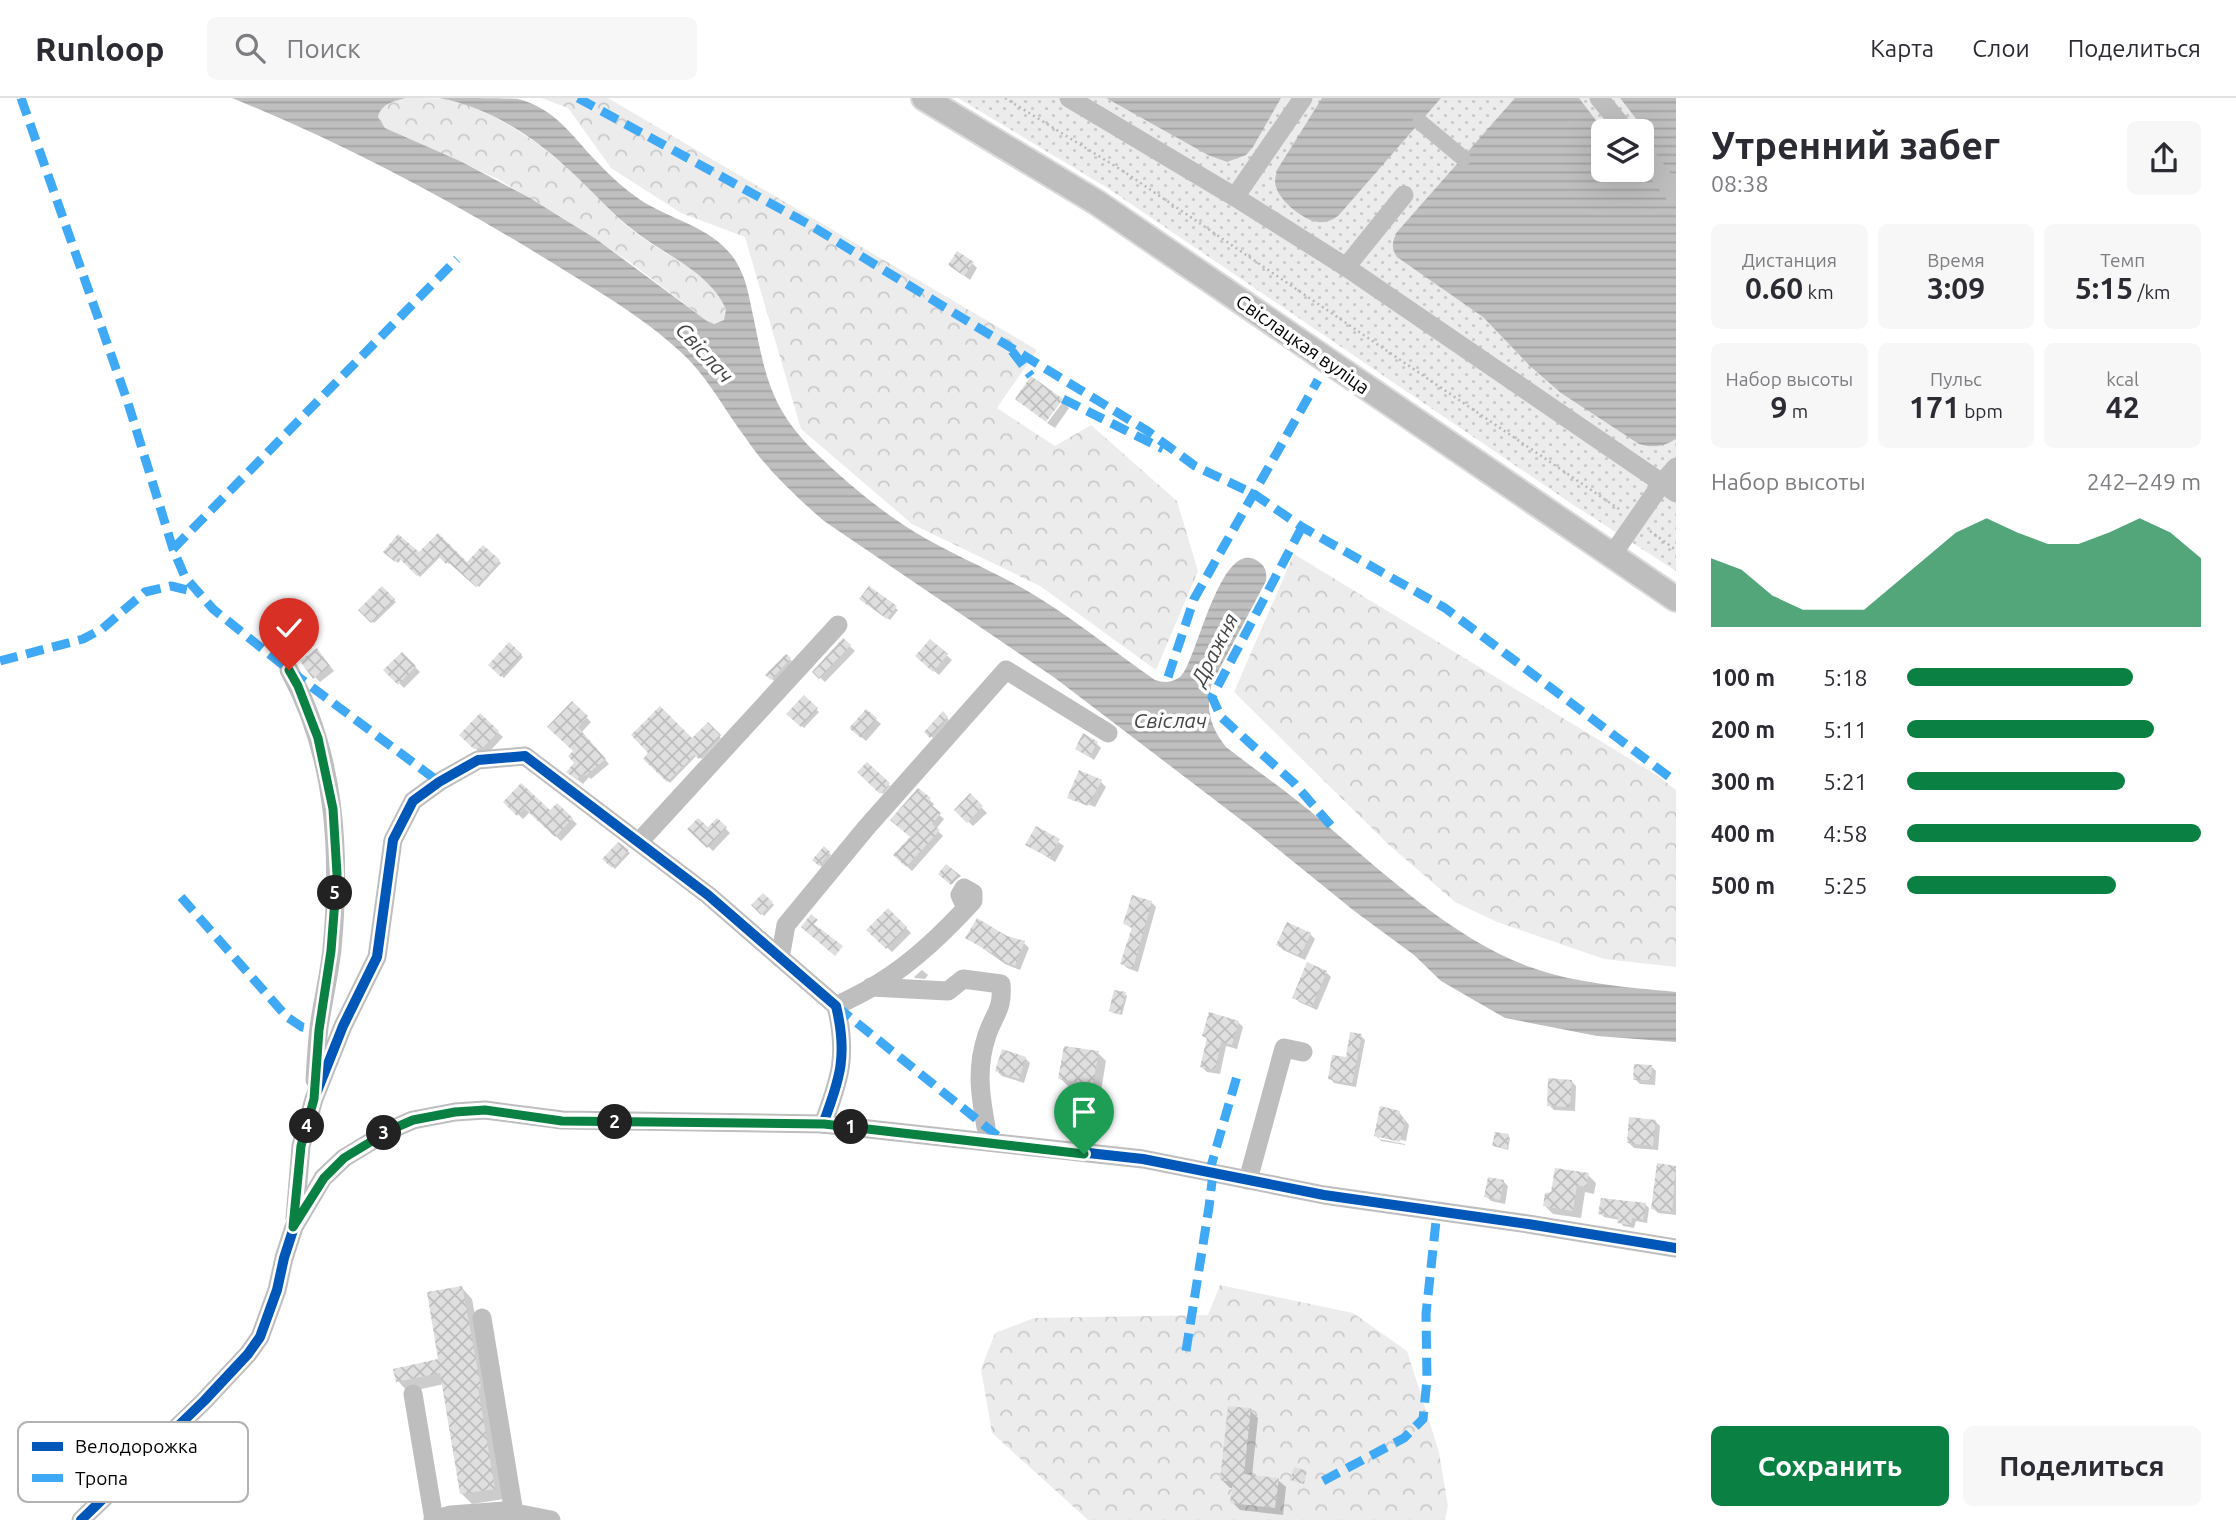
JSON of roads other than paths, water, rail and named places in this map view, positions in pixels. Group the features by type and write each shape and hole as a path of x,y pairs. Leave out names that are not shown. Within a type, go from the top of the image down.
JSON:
{"main road":[{"name":"Свіслацкая вуліца","path":"924,98 1096,202 1676,599"}],"street":[{"path":"1069,98 1346,267 1669,488"},
{"path":"1235,197 1303,98"},
{"path":"1599,98 1616,119"},
{"path":"1654,167 1676,196"},
{"path":"1346,267 1404,195"},
{"path":"1612,555 1636,521 1669,488 1676,467"},
{"path":"639,842 838,625"},
{"path":"289,670 318,738 333,809 336,841 337,874 331,951 319,1030 314,1099"},
{"path":"780,958 786,925 866,828 1006,670 1108,733"},
{"path":"182,1422 254,1346 266,1325 293,1227 301,1146 314,1099 343,1026 377,957 393,840 413,801 439,782 478,760 525,756 708,895 836,1006 842,1029 844,1054 824,1124"},
{"path":"836,1006 871,987 923,950 966,908"},
{"path":"871,987 947,991 963,979 1001,984 1003,1001 987,1035 981,1062 979,1091 986,1127"},
{"path":"1248,1180 1284,1048 1303,1052"},
{"path":"293,1227 324,1178 344,1158 390,1130 413,1120 455,1112 485,1110 562,1121 824,1124 1143,1159 1324,1195 1676,1248"},
{"path":"482,1318 514,1513"},
{"path":"412,1394 434,1520 464,1514 504,1511 551,1520"},
{"path":"81,1520 100,1502"}],"water":[{"name":"Свіслач","path":"232,98 406,98 382,109 378,117 385,128 462,162 530,198 596,239 707,321 714,324 724,320 726,309 709,285 627,226 539,144 473,107 439,98 518,99 543,110 554,117 604,169 639,199 709,235 732,255 745,281 773,394 790,424 829,465 900,523 1039,598 1155,680 1168,682 1181,676 1212,602 1233,565 1245,558 1259,562 1266,570 1266,581 1212,683 1210,692 1210,717 1226,747 1299,802 1421,904 1474,940 1502,955 1548,973 1602,984 1676,992 1676,1042 1597,1036 1505,1018 1441,981 1414,955 1055,678 824,521 763,461 689,360 642,320 556,265 437,196 358,154"},
{"path":"1106,98 1281,98 1253,147 1246,155 1227,162 1208,155"},
{"path":"1322,98 1441,98 1339,215 1321,222 1306,218 1293,209 1278,192 1275,180 1277,170"},
{"path":"1515,98 1579,98 1595,119 1591,119 1591,182 1654,182 1654,119 1636,119 1620,98 1676,98 1676,439 1662,445 1639,444 1561,393 1530,366 1483,317 1397,257 1393,245 1397,232"}],"waterway":[{"path":"1420,122 1463,158"}],"water label":[{"name":"Дражня","path":"1214,649"}]}
